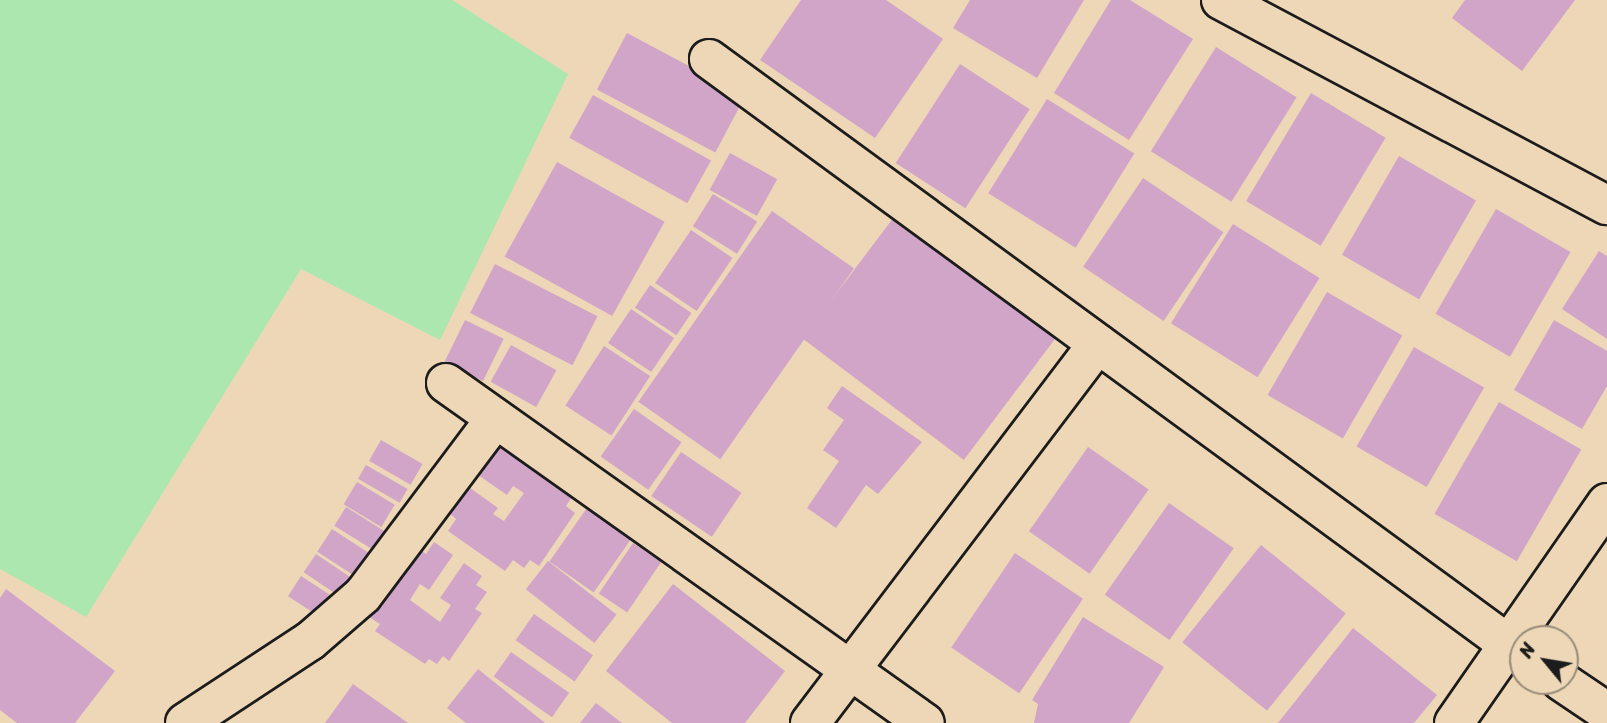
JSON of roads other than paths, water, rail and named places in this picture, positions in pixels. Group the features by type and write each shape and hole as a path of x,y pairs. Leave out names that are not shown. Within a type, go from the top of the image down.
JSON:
{"street":[{"path":"1236,4 1607,205"},
{"path":"709,59 1509,646"},
{"path":"810,723 1098,344"},
{"path":"446,383 852,667 925,723"},
{"path":"185,723 310,641 363,595 495,419"},
{"path":"1532,625 1607,503"},
{"path":"1454,723 1509,659"},
{"path":"1579,693 1607,712"}]}
